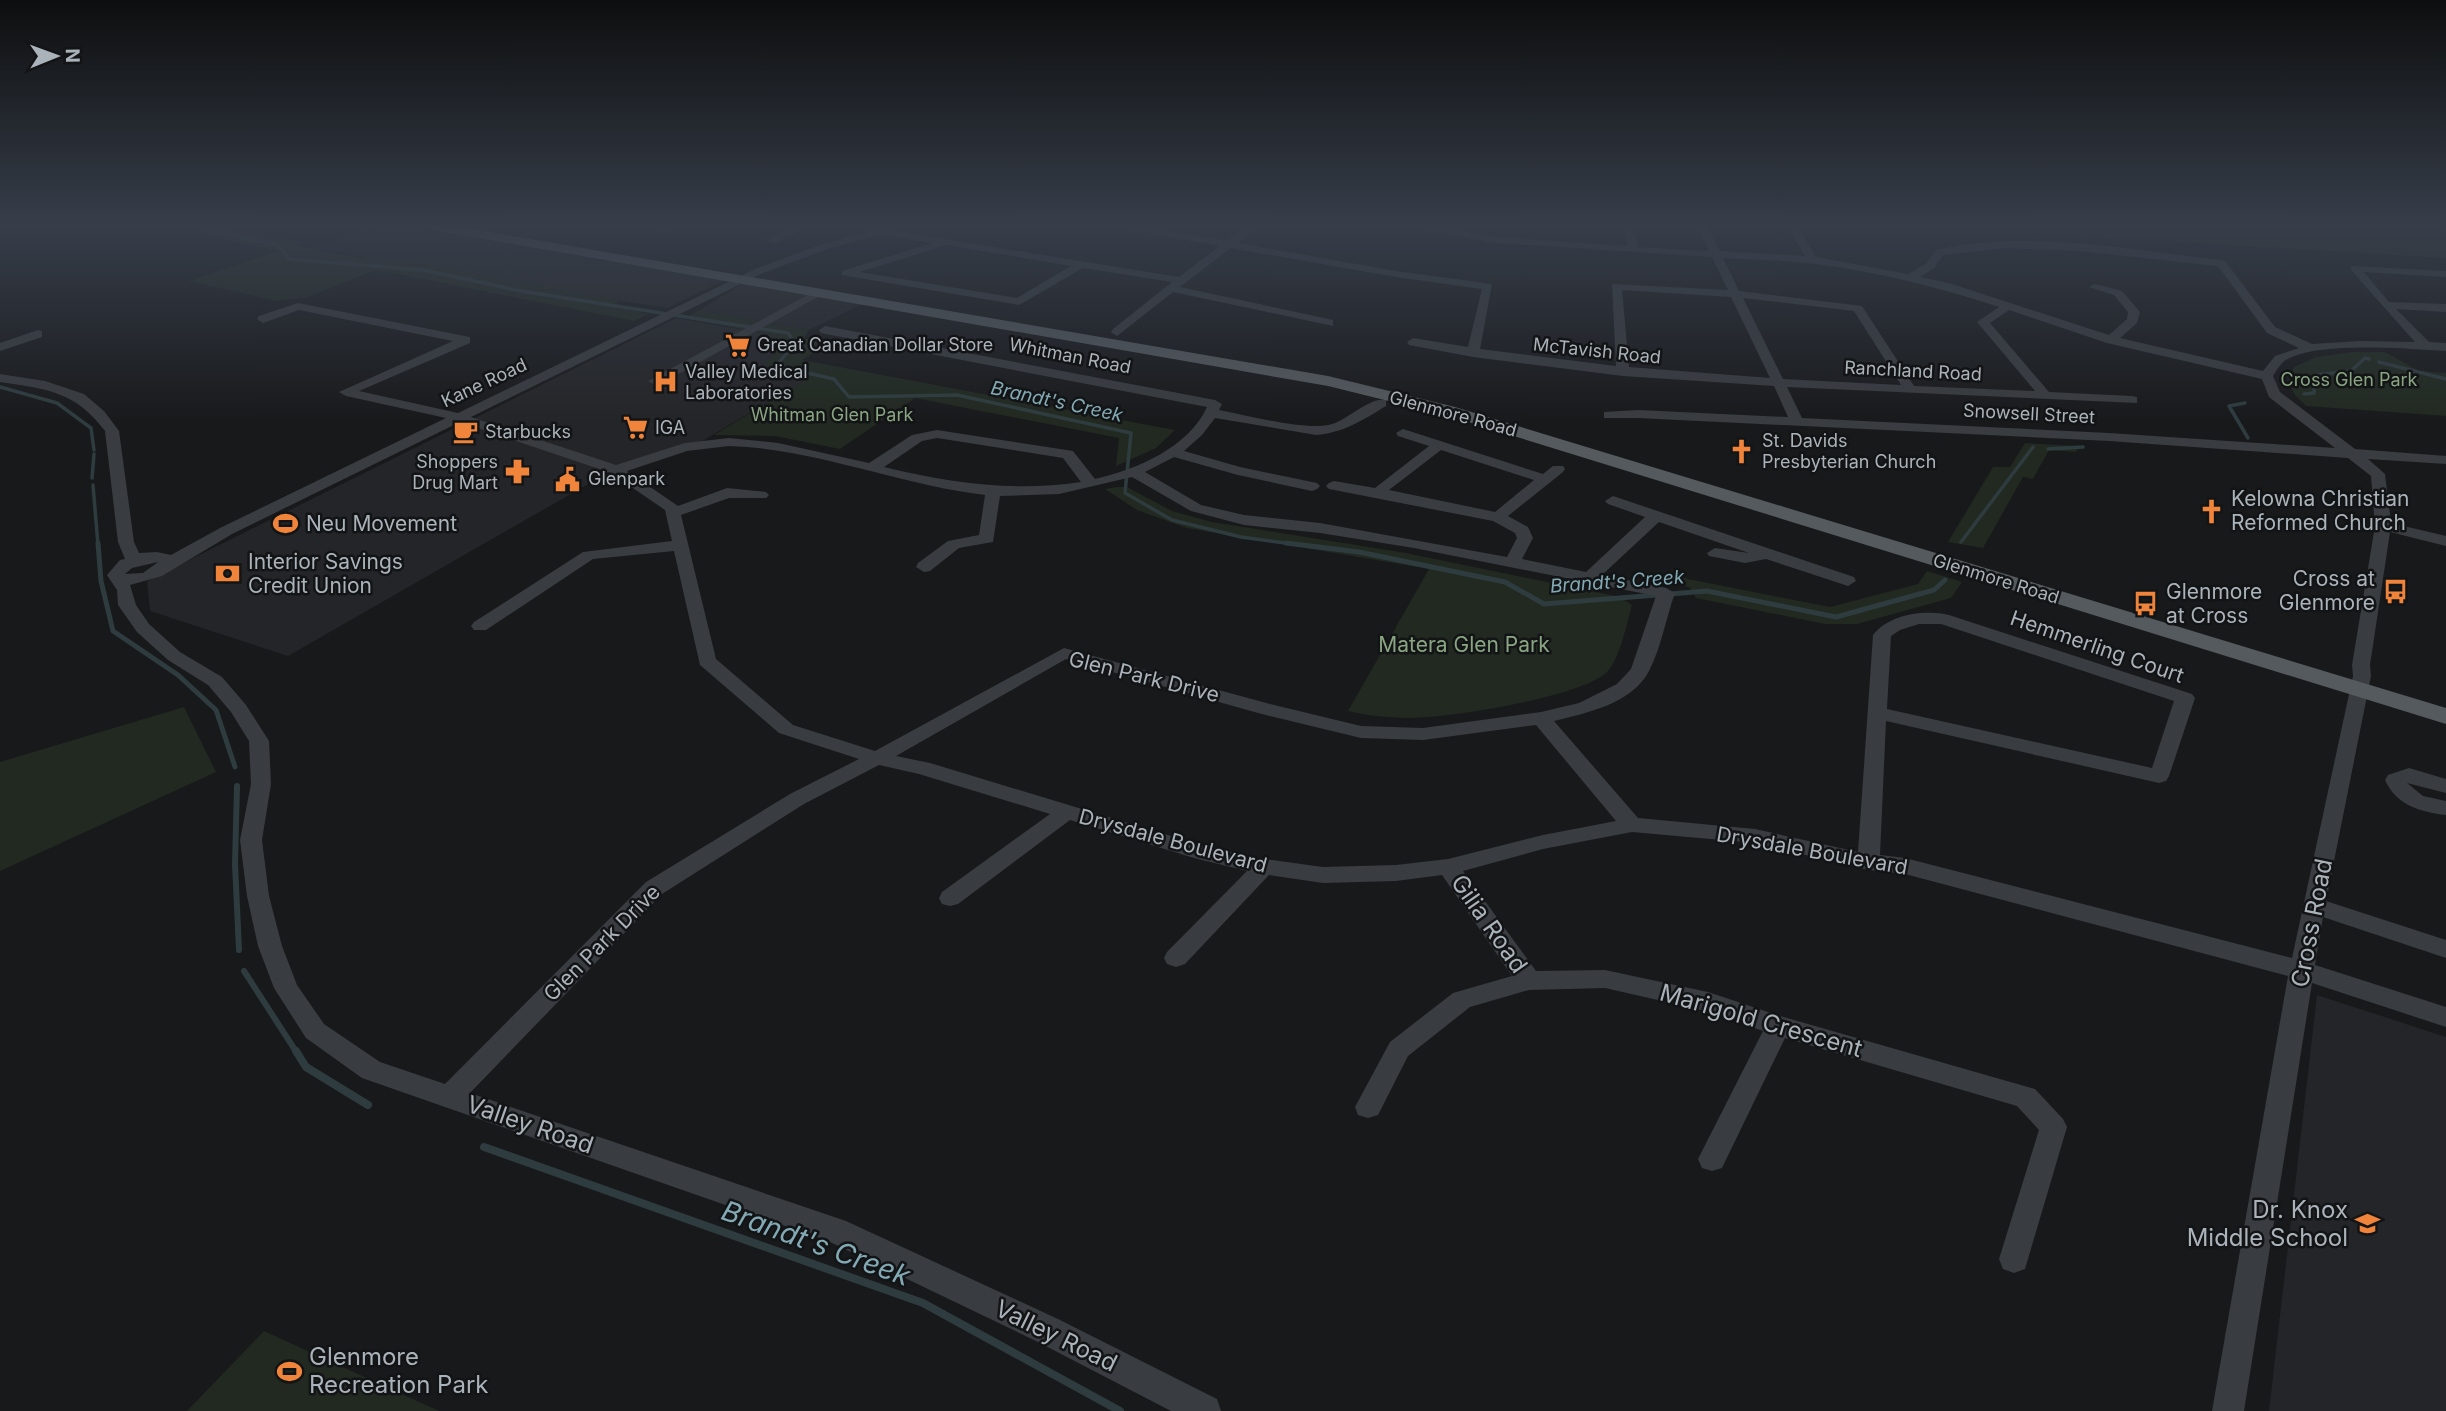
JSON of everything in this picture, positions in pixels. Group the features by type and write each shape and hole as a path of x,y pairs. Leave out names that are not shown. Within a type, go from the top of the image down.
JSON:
{"main road":[{"name":"Glenmore Road","path":"821,292 1328,381 1455,412 2360,683 2446,698"},
{"name":"Glenmore Road","path":"859,292 1117,332 1351,373 1454,397 2360,683 2446,716"}],"street":[{"name":"Kane Road","path":"154,563 716,292"},
{"path":"655,381 821,292"},
{"path":"958,292 1019,302 1036,292"},
{"path":"1117,332 1166,292"},
{"path":"1206,292 1329,323"},
{"path":"1473,353 1487,292"},
{"path":"1616,292 1623,372"},
{"path":"1703,292 1858,308 1909,388"},
{"path":"1958,292 2111,340 2266,376"},
{"path":"2111,340 2133,320 2134,312 2118,293 2114,292"},
{"path":"2243,292 2271,330 2312,349"},
{"path":"2375,292 2427,346"},
{"path":"1735,294 1797,421"},
{"path":"2386,305 2446,308"},
{"path":"263,319 298,306 466,340 346,392 458,417 615,470 672,508 673,513 727,493 761,495"},
{"path":"2006,307 1983,322 2045,395"},
{"name":"Whitman Road","path":"825,330 1215,404 1212,413 1316,431 1330,431 1344,426 1381,403"},
{"path":"0,347 38,334"},
{"name":"McTavish Road","path":"1413,342 1473,353 1623,372 1779,382"},
{"path":"2266,376 2278,360 2312,349 2353,345 2446,347"},
{"path":"2266,376 2274,394 2345,452"},
{"path":"0,378 45,385 79,397 99,414 112,431 126,542 132,557 154,563"},
{"name":"Ranchland Road","path":"1779,382 2132,400"},
{"path":"615,470 680,448 726,442 766,445 965,489 1041,492 1091,484 1134,472 1174,453 1193,437 1212,413"},
{"name":"Snowsell Street","path":"1609,415 1797,421 2446,460"},
{"path":"1402,433 1551,474 1498,517"},
{"path":"872,468 917,438 937,434 1068,454 1091,484"},
{"path":"1379,493 1385,485 1439,445"},
{"name":"Cross Road","path":"2228,1411 2271,1140 2313,905 2360,683 2383,526 2378,474 2345,452"},
{"path":"1174,453 1238,471 1312,486"},
{"name":"Glen Park Drive","path":"449,1097 654,888 797,799 877,758 1064,653 1265,709 1361,732 1423,734 1541,718 1586,706 1624,688 1640,671 1666,593 1320,527 1244,520 1196,508 1134,472"},
{"path":"1334,486 1498,517 1522,530 1525,538 1512,563"},
{"path":"924,567 954,544 987,539 993,490"},
{"path":"1613,501 1848,581"},
{"name":"Drysdale Boulevard","path":"673,513 707,661 786,729 1202,853 1264,867 1323,875 1396,873 1448,867 1543,842 1632,825 1755,836 1869,862 1905,866 2302,970 2446,1017"},
{"path":"1588,579 1656,516"},
{"path":"2383,526 2446,541"},
{"path":"116,575 126,542"},
{"path":"480,626 583,550 680,545"},
{"path":"1715,553 1759,558 1763,552"},
{"path":"116,575 126,564 154,563"},
{"path":"127,605 154,563"},
{"name":"Valley Road","path":"116,575 125,590 127,605 143,628 174,656 215,681 239,709 259,741 261,784 251,840 258,896 270,946 286,988 315,1031 372,1070 836,1230 1047,1330 1205,1411"},
{"name":"Hemmerling Court","path":"1869,862 1877,713 1882,635 1887,628 1931,617 2185,698 2159,776 1877,713"},
{"path":"1541,718 1632,825"},
{"path":"2446,786 2409,775 2395,780 2405,794 2420,803 2446,808"},
{"path":"950,898 1067,812"},
{"path":"1176,958 1264,867"},
{"name":"Gilia Road","path":"1448,867 1529,981"},
{"path":"2313,905 2446,949"},
{"name":"Marigold Crescent","path":"1368,1107 1399,1049 1462,1000 1529,981 1605,979 1708,1002 1778,1026 2026,1097 2053,1127 2014,1259"},
{"path":"1712,1159 1778,1026"}],"shaded area":[{"path":"562,292 701,292 668,308"},
{"path":"729,292 801,292 864,303 809,330 700,310"},
{"path":"676,318 773,335 777,352 769,357 774,370 809,378 699,443 611,471 288,656 150,611 147,581"},
{"name":"Dr. Knox Middle School","path":"2317,995 2446,1037 2446,1411 2269,1411"}],"green space":[{"path":"237,292 320,292 307,297 277,301"},
{"path":"487,292 576,292 622,300 611,306 649,314 634,321"},
{"name":"Whitman Glen Park","path":"700,310 809,330 804,338 829,343 802,360 1175,430 1156,448 1116,466 1119,438 915,398 840,449 775,436 714,435 808,378 779,372 767,366 767,359 777,352 773,335 683,318"},
{"name":"Cross Glen Park","path":"2351,352 2385,352 2419,371 2446,373 2446,416 2306,406 2295,395 2288,381 2294,367 2316,357"},
{"path":"2025,443 2079,446 2076,452 2049,450 2033,479 2023,477 1983,548 1948,542 1993,467 2010,467"},
{"name":"Matera Glen Park","path":"1127,487 1172,511 1212,522 1406,553 1620,597 1632,605 1623,640 1608,671 1594,680 1545,697 1484,710 1430,717 1388,717 1348,711 1429,569 1187,528 1137,510 1105,489"},
{"path":"1927,571 1962,582 1951,598 1857,624 1825,624 1696,598 1690,588 1662,577 1670,573 1688,579 1830,607 1918,584"},
{"path":"184,707 216,772 0,871 0,762"},
{"name":"Glenmore Recreation Park","path":"264,1331 439,1411 187,1411"}],"waterway":[{"name":"Brandt's Creek","path":"526,292 788,333 795,343 776,366 834,379 849,397 957,395 1131,433 1125,493 1172,520 1241,537 1300,545"},
{"name":"Brandt's Creek","path":"2304,394 2314,393 2315,375 2351,371 2365,358 2369,359"},
{"name":"Brandt's Creek","path":"2379,362 2446,379"},
{"name":"Brandt's Creek","path":"0,387 57,403 91,428 94,450"},
{"name":"Brandt's Creek","path":"2245,403 2229,406 2248,438"},
{"name":"Brandt's Creek","path":"1961,542 2033,447"},
{"name":"Brandt's Creek","path":"2048,449 2083,447"},
{"name":"Brandt's Creek","path":"92,478 94,454"},
{"name":"Brandt's Creek","path":"93,485 98,545"},
{"name":"Brandt's Creek","path":"98,543 101,581 113,631 178,675 216,710 235,767"},
{"name":"Brandt's Creek","path":"1286,543 1359,552 1505,582 1544,604 1707,591 1836,617 1934,590 1945,580"},
{"name":"Brandt's Creek","path":"237,786 235,864 239,950"},
{"name":"Brandt's Creek","path":"244,971 297,1053"},
{"name":"Brandt's Creek","path":"296,1051 306,1067 368,1105"},
{"name":"Brandt's Creek","path":"484,1147 923,1303 1120,1411"}],"place":[{"name":"Great Canadian Dollar Store","path":"737,345"},
{"name":"Valley Medical Laboratories","path":"665,382"},
{"name":"IGA","path":"635,428"},
{"name":"Starbucks","path":"465,432"},
{"name":"St. Davids Presbyterian Church","path":"1742,451"},
{"name":"Shoppers Drug Mart","path":"518,472"},
{"name":"Glenpark","path":"568,479"},
{"name":"Kelowna Christian Reformed Church","path":"2211,511"},
{"name":"Neu Movement","path":"286,524"},
{"name":"Interior Savings Credit Union","path":"228,574"},
{"name":"Cross at Glenmore","path":"2395,591"},
{"name":"Glenmore at Cross","path":"2146,604"},
{"name":"Dr. Knox Middle School","path":"2368,1224"},
{"name":"Glenmore Recreation Park","path":"289,1371"}]}
